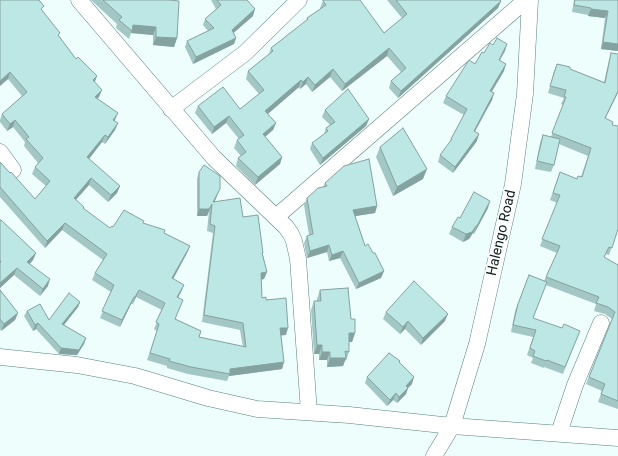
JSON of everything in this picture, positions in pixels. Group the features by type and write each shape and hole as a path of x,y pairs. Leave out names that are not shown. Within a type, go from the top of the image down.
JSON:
{"street":[{"path":"79,0 214,158 276,217 291,234 298,259 309,412"},
{"path":"171,109 245,53 299,0"},
{"path":"276,217 526,0"},
{"name":"Halengo Road","path":"434,456 452,426 477,344 513,184 525,94 530,0"},
{"path":"0,152 13,170"},
{"path":"559,433 575,385 601,323"},
{"path":"0,357 77,365 135,376 208,398 256,409 349,415 452,426 618,438"}],"building":[{"path":"0,0 39,0 44,6 41,9 60,33 58,35 76,59 78,57 97,76 93,80 102,90 95,97 118,113 113,120 118,123 108,137 105,135 87,157 120,186 111,195 91,178 74,198 84,207 83,208 110,228 112,226 113,227 124,210 144,221 143,223 165,230 164,233 190,246 172,278 184,285 177,297 183,300 175,319 201,331 199,337 246,347 243,323 204,315 215,226 210,224 212,204 209,209 199,209 199,172 204,165 220,176 220,189 213,202 240,198 243,217 258,215 262,253 267,272 261,273 262,298 266,297 266,300 286,298 288,328 280,328 284,362 230,369 230,374 191,367 169,361 170,359 150,353 159,324 156,322 165,303 139,290 122,320 102,311 114,285 95,273 107,254 65,223 47,241 0,187 0,162 35,199 50,181 35,167 43,158 26,139 29,137 15,120 10,124 2,114 27,92 10,72 0,81"},
{"path":"103,0 179,1 177,38 156,37 156,27 133,25 132,31 119,20 122,17"},
{"path":"217,0 247,0 255,9 232,30 236,38 196,57 187,41 214,28 205,19 221,5"},
{"path":"323,0 360,0 384,33 407,14 396,0 501,1 401,91 391,81 406,68 389,48 345,84 333,69 315,85 308,77 303,82 301,80 265,111 276,123 263,134 282,157 258,177 238,158 246,152 237,140 244,135 229,116 214,127 198,106 223,87 240,109 264,90 248,71 273,51 271,48 308,19 307,18 326,5"},
{"path":"575,0 618,0 618,44 603,42 608,11 574,5"},
{"path":"497,38 507,44 499,60 506,64 490,91 494,93 474,131 479,134 455,167 440,155 452,139 467,109 446,96 469,60 475,64 482,52 484,53 490,43 493,45"},
{"path":"611,53 618,54 618,91 605,118 613,122 612,125 618,126 618,229 612,248 609,247 604,257 618,265 618,401 601,394 605,384 589,377 615,312 608,307 596,303 599,297 546,277 560,246 542,239 560,195 553,193 560,172 577,179 578,176 582,177 591,148 552,133 566,97 564,97 566,90 550,86 557,64 570,67 570,69 605,83"},
{"path":"348,89 369,119 323,158 312,143 328,131 326,128 335,122 325,110"},
{"path":"403,128 427,169 397,187 380,147"},
{"path":"543,135 560,139 554,165 537,161"},
{"path":"369,159 377,206 353,210 365,246 368,244 373,253 375,253 384,271 359,283 343,251 332,255 329,245 310,251 307,236 313,234 307,198 318,188 327,186 325,183 344,166"},
{"path":"474,192 490,201 477,226 472,232 466,234 452,227 458,217 460,218"},
{"path":"0,220 36,253 27,262 50,279 43,289 17,268 0,283"},
{"path":"529,275 547,282 533,318 562,328 564,324 580,331 565,367 533,356 535,351 530,348 536,330 513,325 518,304"},
{"path":"414,281 448,314 423,338 408,321 403,327 386,312"},
{"path":"348,288 351,319 355,319 355,333 349,333 349,352 345,351 346,358 330,358 330,352 322,352 322,345 317,345 314,301 321,301 320,290"},
{"path":"0,290 18,313 4,324 0,319"},
{"path":"69,293 80,302 62,324 86,338 79,350 61,348 38,323 35,325 27,311 40,304 49,320"},
{"path":"389,353 400,361 399,362 414,377 406,386 408,388 399,397 396,393 390,400 367,377"}]}
